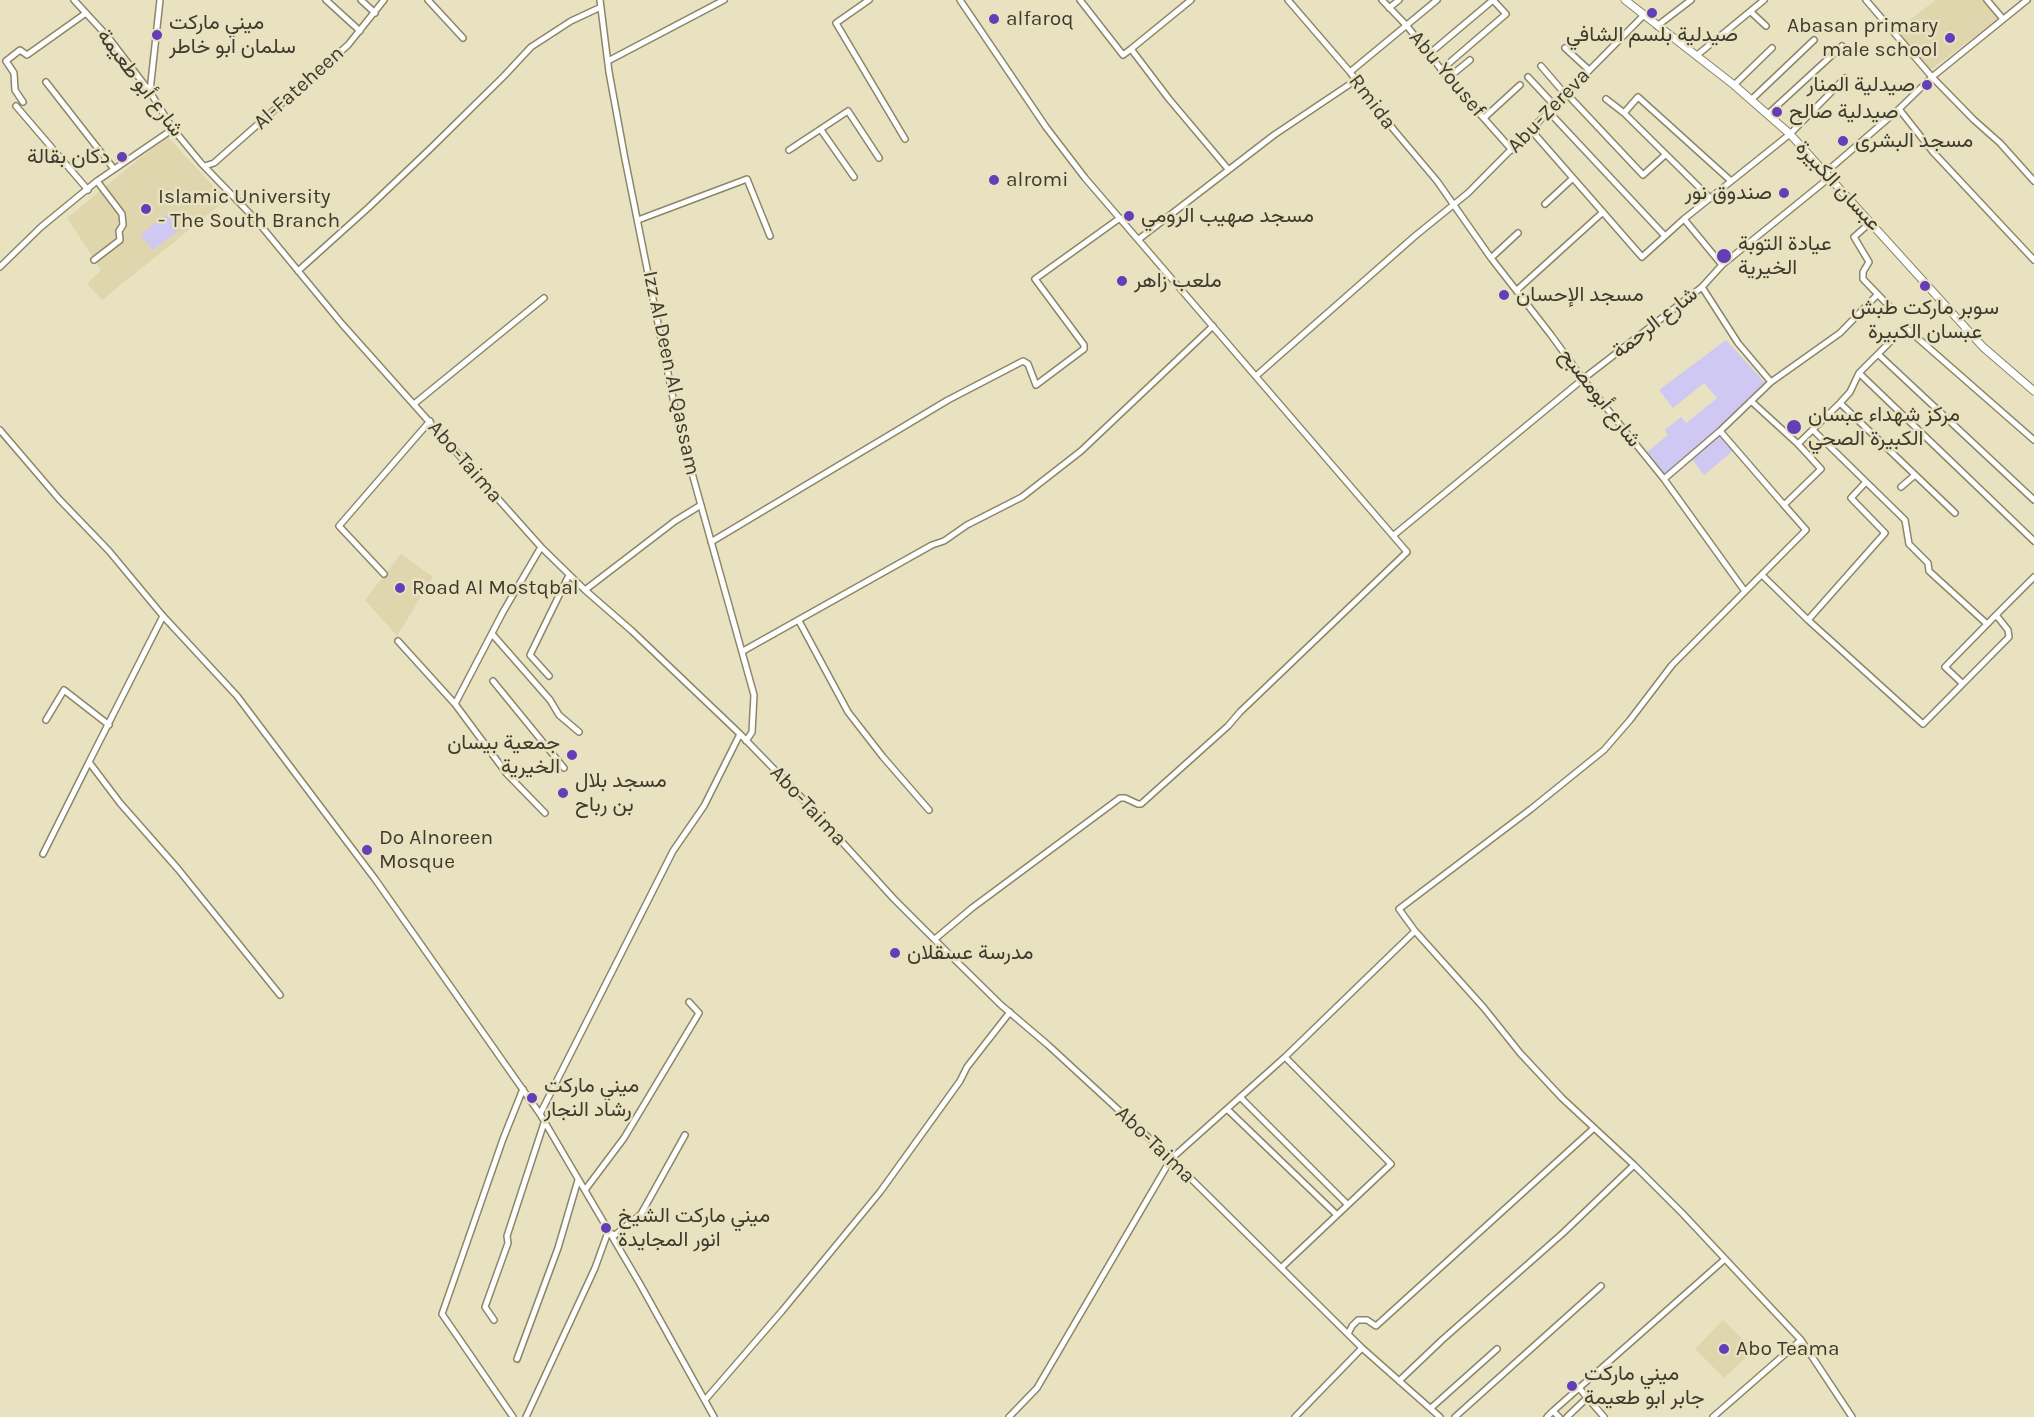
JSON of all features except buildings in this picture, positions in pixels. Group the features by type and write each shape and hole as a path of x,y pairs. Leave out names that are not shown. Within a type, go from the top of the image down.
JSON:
{"main road":[{"name":"عبسان الكبيرة","path":"1625,0 1734,85 1790,134 1983,347 2031,388"}],"street":[{"name":"شارع أبو طعيمة","path":"75,0 108,37 150,92 173,129 205,166"},
{"path":"150,92 160,0"},
{"path":"326,0 360,31"},
{"path":"361,0 375,13"},
{"name":"Al-Fateheen","path":"205,166 214,164 348,45 384,0"},
{"path":"428,0 463,38"},
{"name":"Izz Al Deen Al Qassam","path":"600,0 609,72 625,159 678,423 754,695 752,732 746,741"},
{"path":"608,61 724,0"},
{"path":"869,0 836,23 905,140"},
{"path":"935,939 972,908 1120,798 1141,804 1228,726 1407,552 1394,534 1119,218 1046,127 960,0"},
{"path":"1080,0 1123,55 1191,0"},
{"name":"Rmida","path":"1288,0 1350,72 1454,205"},
{"name":"Abu Yousef","path":"1382,0 1407,26 1441,70 1512,150"},
{"path":"1389,8 1399,0"},
{"path":"1350,72 1437,0"},
{"path":"1429,54 1493,0 1506,14 1441,70"},
{"path":"1656,26 1691,0"},
{"path":"1696,56 1764,0"},
{"path":"1866,0 1932,76 1974,120 2000,143 2034,181"},
{"path":"1987,0 2003,19"},
{"name":"شارع الرحمة","path":"1394,534 1583,379 1702,287 1722,265 1827,175 1932,76 2027,0"},
{"path":"298,271 431,148 531,47 571,21 601,7"},
{"path":"1751,12 1766,26"},
{"path":"22,102 15,90 14,73 6,61 20,50 27,55 86,13"},
{"name":"Abu-Zereva","path":"1256,376 1415,236 1454,205 1512,150 1643,16"},
{"path":"1751,100 1814,40"},
{"path":"1768,114 1842,45"},
{"path":"1565,48 1589,70"},
{"path":"1734,85 1772,48"},
{"path":"1131,49 1169,99 1228,169"},
{"path":"1448,78 1470,60"},
{"path":"1540,66 1643,175 1665,154"},
{"path":"1528,77 1555,106"},
{"path":"1531,130 1642,257 1684,219 1790,134 1845,78"},
{"path":"1139,239 1274,135 1356,80"},
{"path":"46,82 114,169"},
{"path":"1484,118 1520,86"},
{"path":"1624,113 1638,97 1731,181"},
{"path":"1606,99 1624,113 1710,198"},
{"path":"16,106 88,190"},
{"path":"1899,109 1933,152 2034,260"},
{"path":"789,150 848,111 879,158"},
{"path":"1549,112 1665,236"},
{"path":"0,267 41,227 97,181 173,129"},
{"path":"821,130 854,177"},
{"name":"Abo-Taima","path":"205,166 257,221 298,271 541,547 740,734 894,899 1010,1012 1102,1094 1282,1267 1362,1348 1440,1417"},
{"path":"1545,204 1573,178"},
{"path":"638,220 747,179 770,236"},
{"path":"94,260 120,240 119,231 123,225 122,214 97,181"},
{"name":"شارع أبومصبح","path":"1454,205 1491,258 1583,379 1664,479 1744,590"},
{"path":"1517,290 1604,212"},
{"path":"711,542 948,400 1023,361 1028,364 1036,385 1084,349 1084,345 1035,279 1119,218"},
{"path":"1684,219 1722,265"},
{"path":"1871,222 1854,237 1869,262 1863,272 1863,279 1889,306"},
{"path":"1491,258 1518,232"},
{"path":"1702,287 1738,343 1772,382"},
{"path":"1664,479 1772,382 1840,333 1877,295"},
{"path":"414,404 544,298"},
{"path":"743,651 932,545 944,541 967,525 1022,497 1081,451 1213,326"},
{"path":"1798,444 1840,403 1850,392 1859,374 1905,327 2034,440"},
{"path":"1879,355 2034,500"},
{"path":"1859,374 2034,541"},
{"path":"2031,388 2034,380"},
{"path":"1751,401 1798,444 1821,470 1784,506"},
{"path":"1840,403 1955,513"},
{"path":"384,574 339,526 430,421"},
{"path":"0,430 59,499 109,551 163,615 237,696 424,948 540,1114 714,1417"},
{"path":"1813,430 1905,520 1909,544 1928,563 1929,571 1987,624"},
{"path":"1720,431 1806,530 1672,665 1604,750 1399,909 1415,932 1484,1008 1520,1053 1562,1098 1634,1165 1801,1340 1852,1417"},
{"path":"1901,487 1915,475"},
{"path":"1808,620 1885,533 1851,498 1865,483"},
{"path":"585,590 675,521 701,505"},
{"path":"455,704 541,547"},
{"path":"1762,574 1808,620 1923,724 2009,637 2008,630 1996,615"},
{"path":"549,676 530,655 569,575"},
{"path":"1962,683 1945,667 2034,578"},
{"path":"43,854 163,615"},
{"path":"799,621 848,712 929,810"},
{"path":"493,635 549,700 559,715 579,732"},
{"path":"398,641 455,704 507,774 545,813"},
{"path":"494,681 564,768"},
{"path":"45,720 64,690 109,725"},
{"path":"540,1114 674,851 704,806 740,734"},
{"path":"89,762 120,803 280,995"},
{"path":"1009,1417 1037,1388 1111,1263 1160,1174 1171,1159 1285,1057 1415,932"},
{"path":"585,1190 624,1138 699,1013 689,1002"},
{"path":"705,1400 754,1345 880,1192 960,1081 967,1067 1010,1012"},
{"path":"1282,1267 1391,1164 1285,1057"},
{"path":"513,1417 442,1314 503,1139 523,1089"},
{"path":"1240,1097 1347,1204"},
{"path":"1227,1108 1337,1215"},
{"path":"494,1320 485,1307 508,1243 507,1236 544,1123"},
{"path":"1348,1334 1358,1320 1367,1320 1376,1326 1594,1128"},
{"path":"608,1232 615,1235 641,1214 685,1135"},
{"path":"1399,1381 1563,1233 1634,1165"},
{"path":"517,1359 558,1248 578,1180"},
{"path":"526,1417 595,1268 608,1232"},
{"path":"1547,1417 1725,1259"},
{"path":"1455,1417 1602,1286"},
{"path":"1713,1417 1801,1340"},
{"path":"1295,1417 1362,1348"},
{"path":"1431,1408 1497,1349"},
{"path":"1580,1388 1604,1417"},
{"path":"1567,1417 1588,1397"},
{"path":"1553,1411 1559,1417"}],"shaded area":[{"name":"Abasan primary male school","path":"1936,0 1986,0 2000,17 1928,72 1895,31"},
{"name":"Islamic University - The South Branch","path":"167,136 226,200 102,300 87,284 101,270 67,218"},
{"path":"168,213 180,229 153,250 140,235"},
{"path":"1726,340 1766,384 1716,434 1665,474 1647,452 1668,435 1665,430 1681,417 1686,423 1717,398 1704,383 1673,408 1659,390"},
{"path":"1718,436 1723,436 1734,450 1704,475 1691,458"},
{"name":"Road Al Mostqbal","path":"401,554 433,577 397,636 365,600"},
{"name":"Abo Teama","path":"1723,1320 1754,1350 1724,1378 1695,1349"}],"place":[{"name":"صيدلية بلسم الشافي","path":"1652,13"},
{"name":"alfaroq","path":"994,19"},
{"name":"ميني ماركت سلمان ابو خاطر","path":"157,35"},
{"name":"Abasan primary male school","path":"1950,38"},
{"name":"صيدلية المنار","path":"1927,85"},
{"name":"صيدلية صالح","path":"1777,112"},
{"name":"مسجد البشرى","path":"1843,141"},
{"name":"دكان بقالة","path":"122,157"},
{"name":"alromi","path":"994,180"},
{"name":"صندوق نور","path":"1784,193"},
{"name":"Islamic University - The South Branch","path":"146,209"},
{"name":"مسجد صهيب الرومي","path":"1129,216"},
{"name":"عيادة التوبة الخيرية","path":"1724,256"},
{"name":"ملعب زاهر","path":"1122,281"},
{"name":"سوبر ماركت طبش عبسان الكبيرة","path":"1925,286"},
{"name":"مسجد الإحسان","path":"1504,295"},
{"name":"مركز شهداء عبسان الكبيرة الصحي","path":"1794,427"},
{"name":"Road Al Mostqbal","path":"400,588"},
{"name":"جمعية بيسان الخيرية","path":"572,755"},
{"name":"مسجد بلال بن رباح","path":"563,793"},
{"name":"Do Alnoreen Mosque","path":"367,850"},
{"name":"مدرسة عسقلان","path":"895,953"},
{"name":"ميني ماركت رشاد النجار","path":"532,1098"},
{"name":"ميني ماركت الشيخ انور المجايدة","path":"606,1228"},
{"name":"Abo Teama","path":"1724,1349"},
{"name":"ميني ماركت جابر ابو طعيمة","path":"1572,1386"}]}
